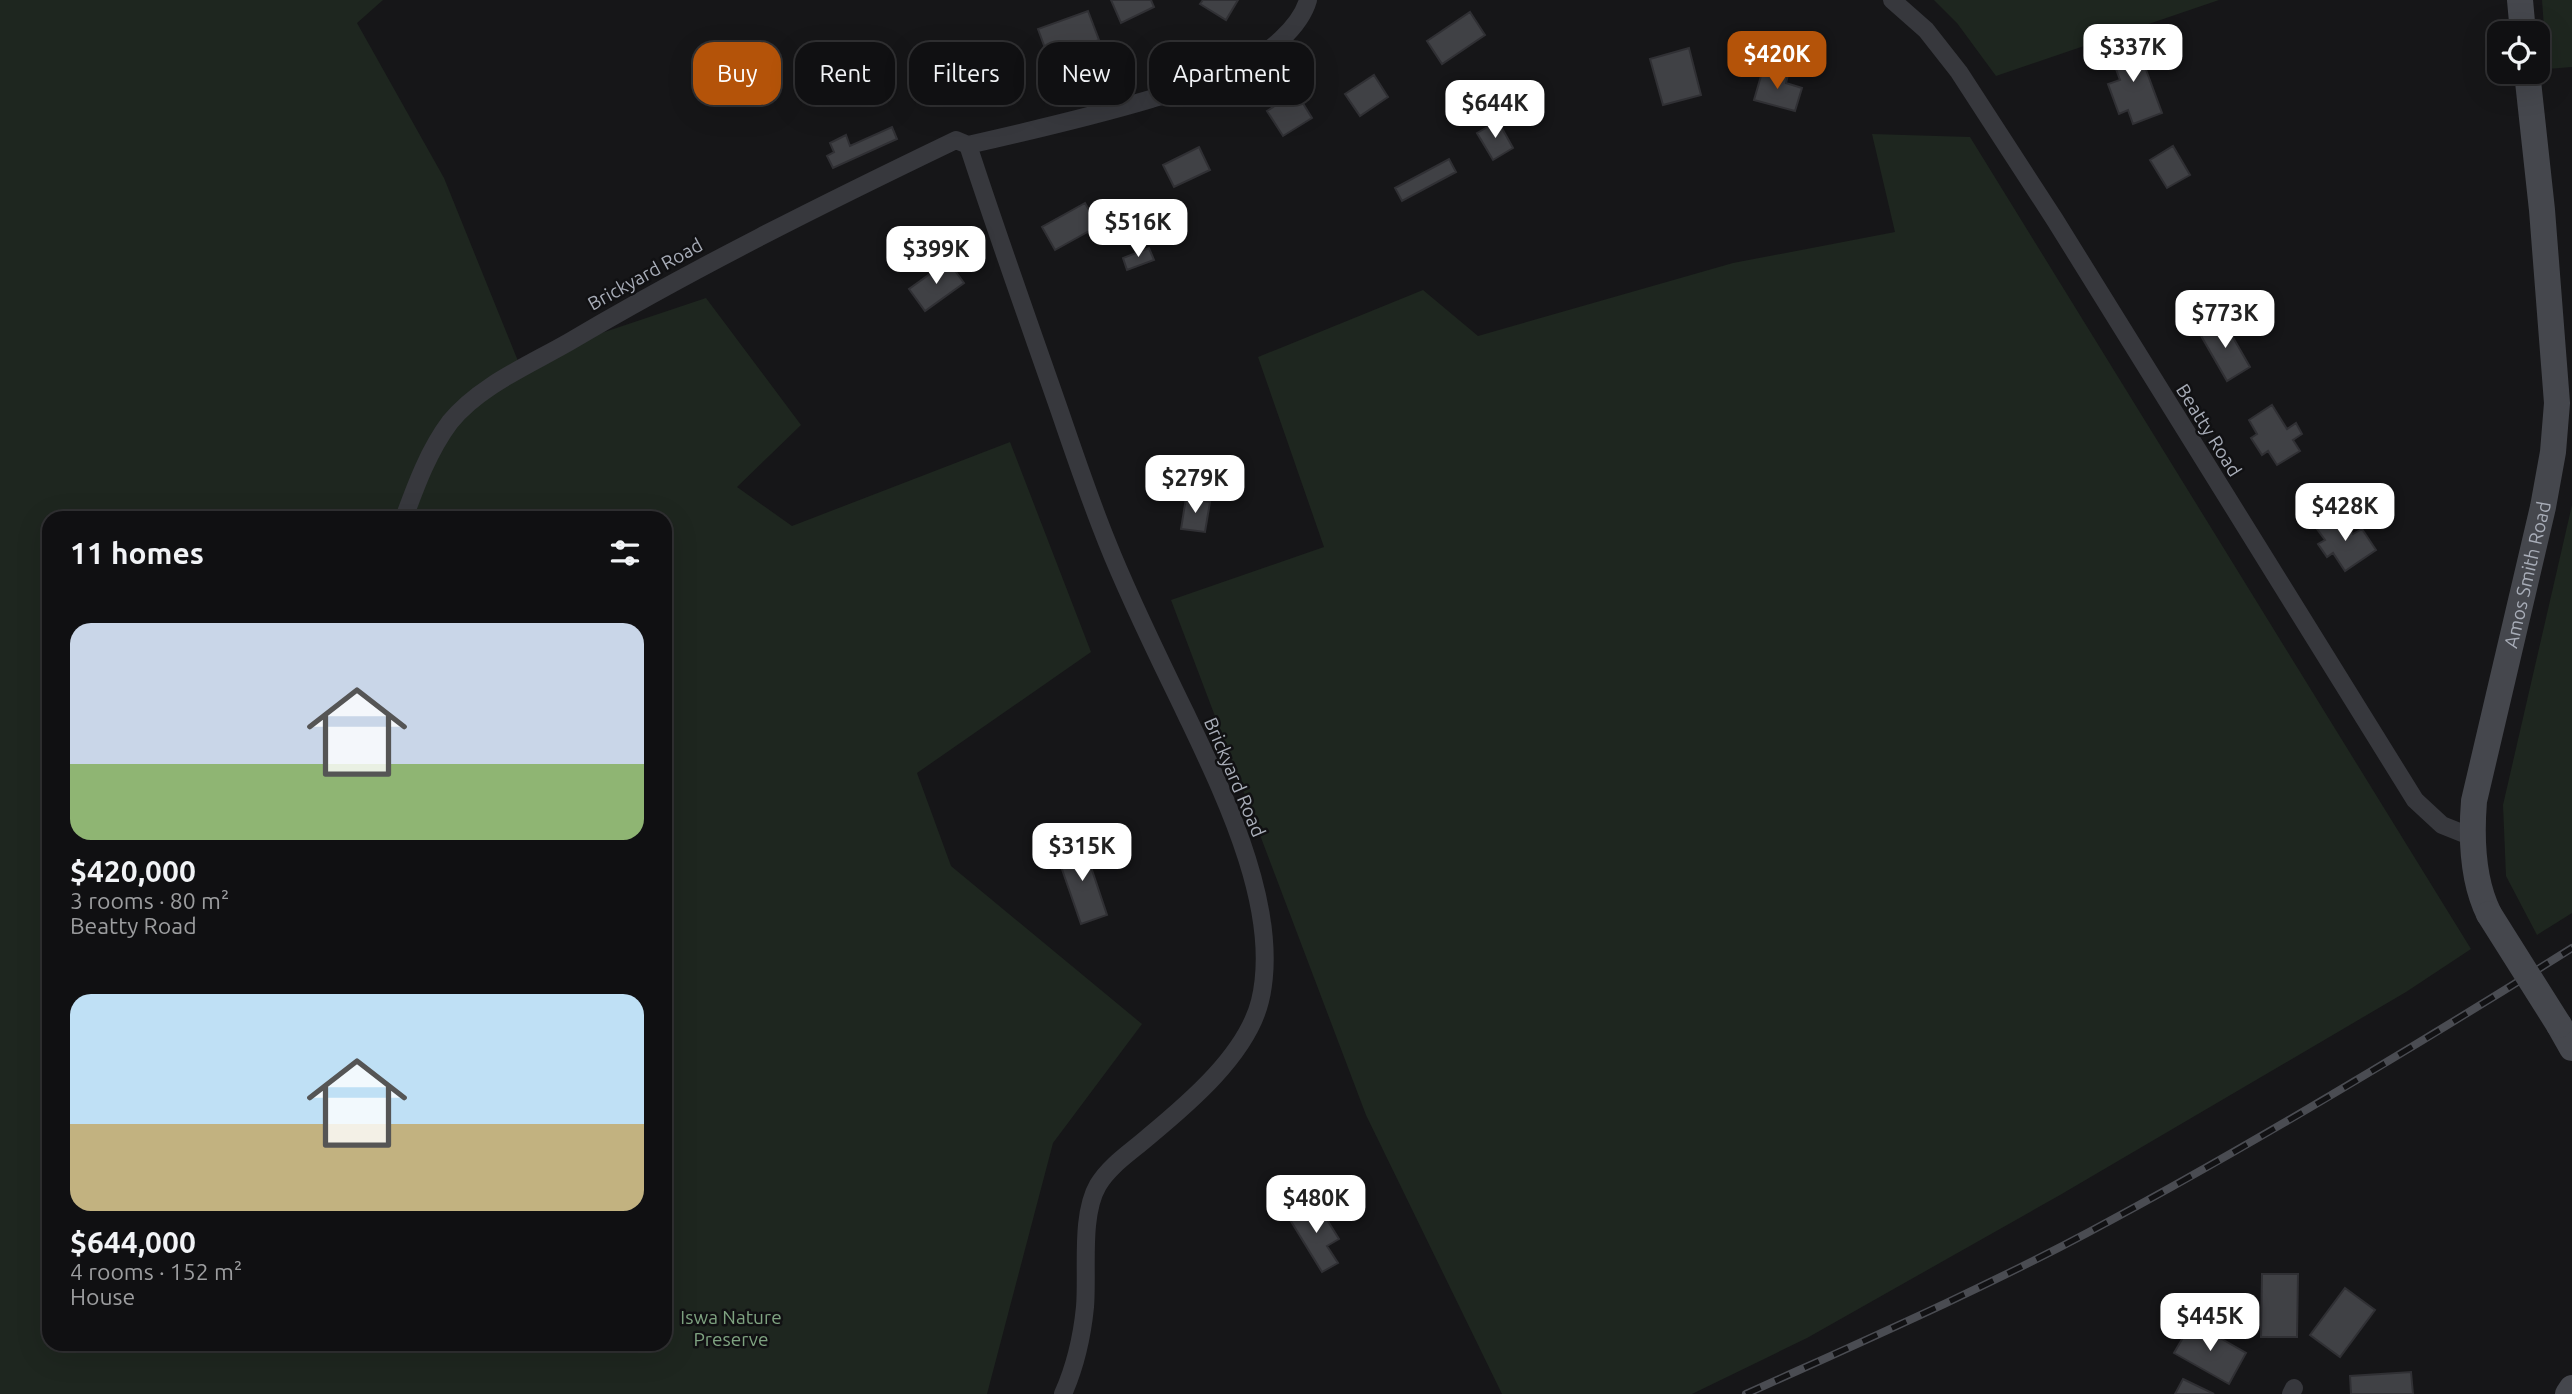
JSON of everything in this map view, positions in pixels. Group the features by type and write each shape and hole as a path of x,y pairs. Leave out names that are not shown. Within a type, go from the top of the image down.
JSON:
{"street":[{"name":"Brickyard Road","path":"407,511 424,469 450,422 468,404 489,388 604,321 736,249 956,140 968,145 1085,118 1218,78 1243,67 1279,40 1299,19 1308,0"},
{"name":"Beatty Road","path":"1892,0 1933,38 1967,83 2062,231 2414,800 2442,825 2472,837"},
{"path":"2520,0 2522,21"},
{"name":"Amos Smith Road","path":"2528,84 2542,210 2557,403 2553,452 2543,507 2481,765 2474,801 2472,837 2477,877 2489,915 2565,1037"},
{"name":"Brickyard Road","path":"968,145 1007,264 1108,545 1212,768 1234,823 1253,882 1265,958 1260,1001 1246,1034 1201,1091 1110,1169 1096,1190 1088,1225 1083,1323 1072,1374 1063,1394"},
{"path":"2568,1394 2572,1388"}],"green space":[{"name":"Iswa Nature Preserve","path":"0,0 383,0 357,23 444,178 518,361 706,298 801,425 737,487 792,526 1010,442 1091,652 917,773 951,866 1142,1024 1053,1143 987,1394 0,1394"},
{"path":"1934,0 2219,0 1996,76 1957,23"},
{"path":"2542,0 2572,0 2572,67 2550,69 2550,21 2544,21"},
{"path":"1872,134 1970,137 2471,949 2406,992 2060,1195 1807,1338 1692,1394 1502,1394 1366,1115 1171,600 1324,547 1258,357 1423,290 1478,336 1733,263 1895,232"},
{"path":"2572,505 2572,913 2537,935 2506,876 2503,805"}],"building":[{"path":"1111,0 1151,0 1154,7 1121,23"},
{"path":"1203,0 1238,0 1226,20 1200,4"},
{"path":"1088,11 1099,40 1043,42 1038,29"},
{"path":"1470,12 1485,35 1442,64 1427,41"},
{"path":"2135,40 2162,113 2133,124 2128,110 2119,114 2108,84 2120,80 2109,50"},
{"path":"1689,48 1701,95 1663,105 1650,59"},
{"path":"1763,69 1788,75 1786,83 1802,88 1795,111 1754,100"},
{"path":"1374,75 1388,97 1360,116 1345,94"},
{"path":"1276,105 1304,105 1312,118 1283,136 1267,111"},
{"path":"1498,121 1513,148 1493,160 1477,133"},
{"path":"892,127 897,139 833,168 827,156 834,152 830,143 846,135 850,146"},
{"path":"2173,146 2190,175 2167,188 2150,160"},
{"path":"1199,147 1210,170 1174,187 1163,165"},
{"path":"1449,159 1456,172 1402,201 1395,188"},
{"path":"1085,203 1098,226 1055,250 1042,227"},
{"path":"1149,248 1154,260 1127,270 1123,258"},
{"path":"948,261 964,283 925,311 909,289"},
{"path":"2223,320 2250,367 2227,381 2200,334"},
{"path":"2272,405 2287,429 2296,423 2302,434 2293,440 2300,451 2277,465 2268,451 2262,455 2251,438 2257,434 2249,420"},
{"path":"1186,498 1210,502 1205,532 1181,529"},
{"path":"2339,514 2353,534 2362,529 2376,550 2345,571 2333,553 2327,557 2318,544 2325,540 2317,529"},
{"path":"1083,843 1107,915 1081,924 1056,852"},
{"path":"1316,1202 1339,1239 1327,1246 1338,1263 1322,1272 1289,1218"},
{"path":"2262,1274 2298,1274 2297,1337 2261,1337"},
{"path":"2345,1288 2375,1310 2340,1357 2310,1335"},
{"path":"2192,1322 2246,1353 2229,1384 2174,1353"},
{"path":"2411,1372 2413,1394 2351,1394 2350,1376"},
{"path":"2183,1379 2214,1394 2175,1394"}],"railway":[{"path":"1746,1394 1962,1295 2089,1232 2333,1094 2572,948"}]}
